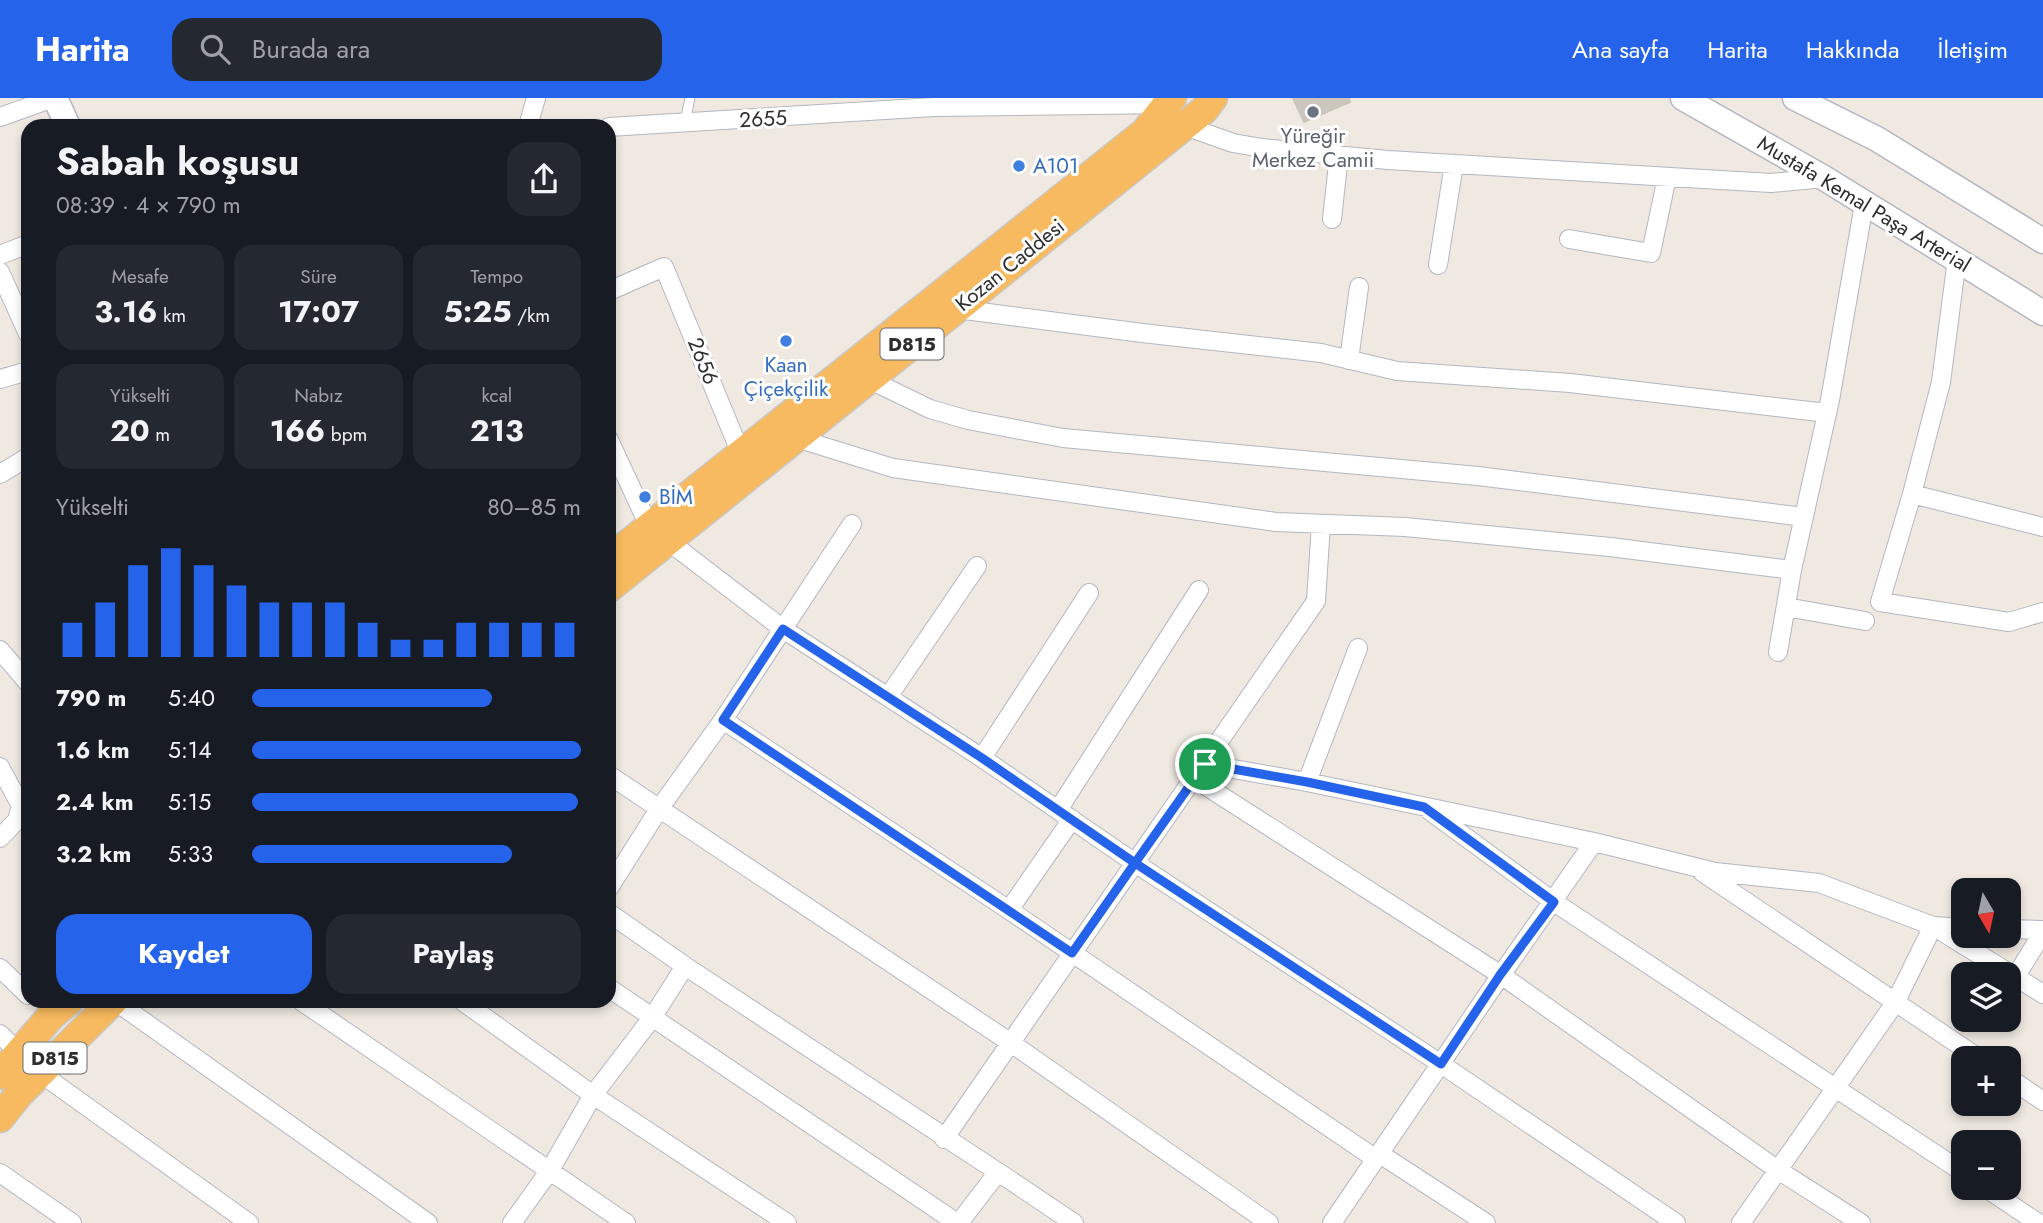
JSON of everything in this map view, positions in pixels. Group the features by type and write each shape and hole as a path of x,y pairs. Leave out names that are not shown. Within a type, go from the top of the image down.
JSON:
{"highway":[{"name":"Kozan Caddesi","path":"616,580 658,534 741,454 1175,109 1204,110 1213,98"},
{"name":"Kozan Caddesi","path":"616,555 658,534 796,438 957,309 1175,109"},
{"name":"D815","path":"0,1075 10,1043 49,1008"},
{"name":"D815","path":"0,1118 40,1073 107,1008"}],"main road":[{"path":"54,98 64,119"},
{"name":"Mustafa Kemal Paşa Arterial","path":"1683,98 1824,178 2043,313"},
{"path":"1795,98 1877,139 2043,241"}],"street":[{"path":"0,117 54,98"},
{"path":"530,119 536,98"},
{"name":"2655","path":"616,127 685,124 855,106 945,103 1175,109"},
{"path":"1175,109 1233,142 1339,155 1772,183 1824,178"},
{"path":"1332,219 1339,155"},
{"path":"1438,265 1454,164"},
{"path":"1569,239 1651,253 1667,177"},
{"path":"1778,652 1827,413 1864,204"},
{"path":"0,255 21,247"},
{"path":"1957,259 1941,382 1912,495 1880,602 2009,622 2043,612"},
{"name":"2656","path":"616,288 664,267 741,454"},
{"path":"0,272 21,318"},
{"path":"1349,360 1359,287"},
{"path":"957,309 1321,353 1397,371 1570,383 1827,413"},
{"path":"0,379 21,373"},
{"path":"868,379 930,410 1063,438 1478,476 1804,517"},
{"path":"796,438 892,468 1276,522 1405,527 1596,545 1793,570"},
{"path":"616,453 658,534 783,629 982,758 1676,1223"},
{"path":"0,474 21,461"},
{"path":"1912,495 2043,527"},
{"path":"616,877 852,524"},
{"path":"944,1139 1316,601 1321,524"},
{"path":"888,697 977,566"},
{"path":"1009,910 1199,590"},
{"path":"982,758 1089,593"},
{"path":"1786,607 1865,621"},
{"path":"1307,782 1358,648"},
{"path":"0,650 21,675"},
{"path":"723,720 1378,1156 1486,1223"},
{"path":"0,767 21,806"},
{"path":"1200,771 1307,782 1594,842 1715,872 1819,883 1933,926 1993,962"},
{"path":"1200,771 1500,975 1778,1170 1861,1223"},
{"path":"616,780 1011,1044 1269,1223"},
{"path":"1424,807 1554,902 1951,1164"},
{"path":"0,838 21,827"},
{"path":"1332,1223 1594,842"},
{"path":"1693,866 1960,1046"},
{"path":"616,919 1074,1223"},
{"path":"1933,926 1951,927"},
{"path":"1741,1223 1895,1003 1933,926"},
{"path":"2021,930 2043,931 2021,968"},
{"path":"512,1223 550,1170 593,1095 652,1018 685,967"},
{"path":"0,968 21,988"},
{"path":"2021,979 2043,994"},
{"path":"616,993 958,1223 998,1172"},
{"path":"124,1008 428,1223"},
{"path":"311,1008 626,1223"},
{"path":"472,1008 593,1095 787,1223"},
{"path":"40,1073 249,1223"},
{"path":"2021,1086 2043,1101"},
{"path":"0,1173 72,1223"},
{"path":"2004,1200 2038,1223"}],"lane":[{"path":"685,124 690,98"}],"building":[{"name":"Yüreğir Merkez Camii","path":"1293,98 1349,98 1350,102 1304,122"}],"place":[{"name":"Yüreğir Merkez Camii","path":"1313,112"},
{"name":"A101","path":"1019,166"},
{"name":"Kaan Çiçekçilik","path":"786,341"},
{"name":"BİM","path":"645,497"}],"route":[{"path":"1205,764 1135,863 982,758 783,629 723,720 1072,953 1135,863 1441,1064 1500,975 1554,902 1424,807 1205,764"}]}
